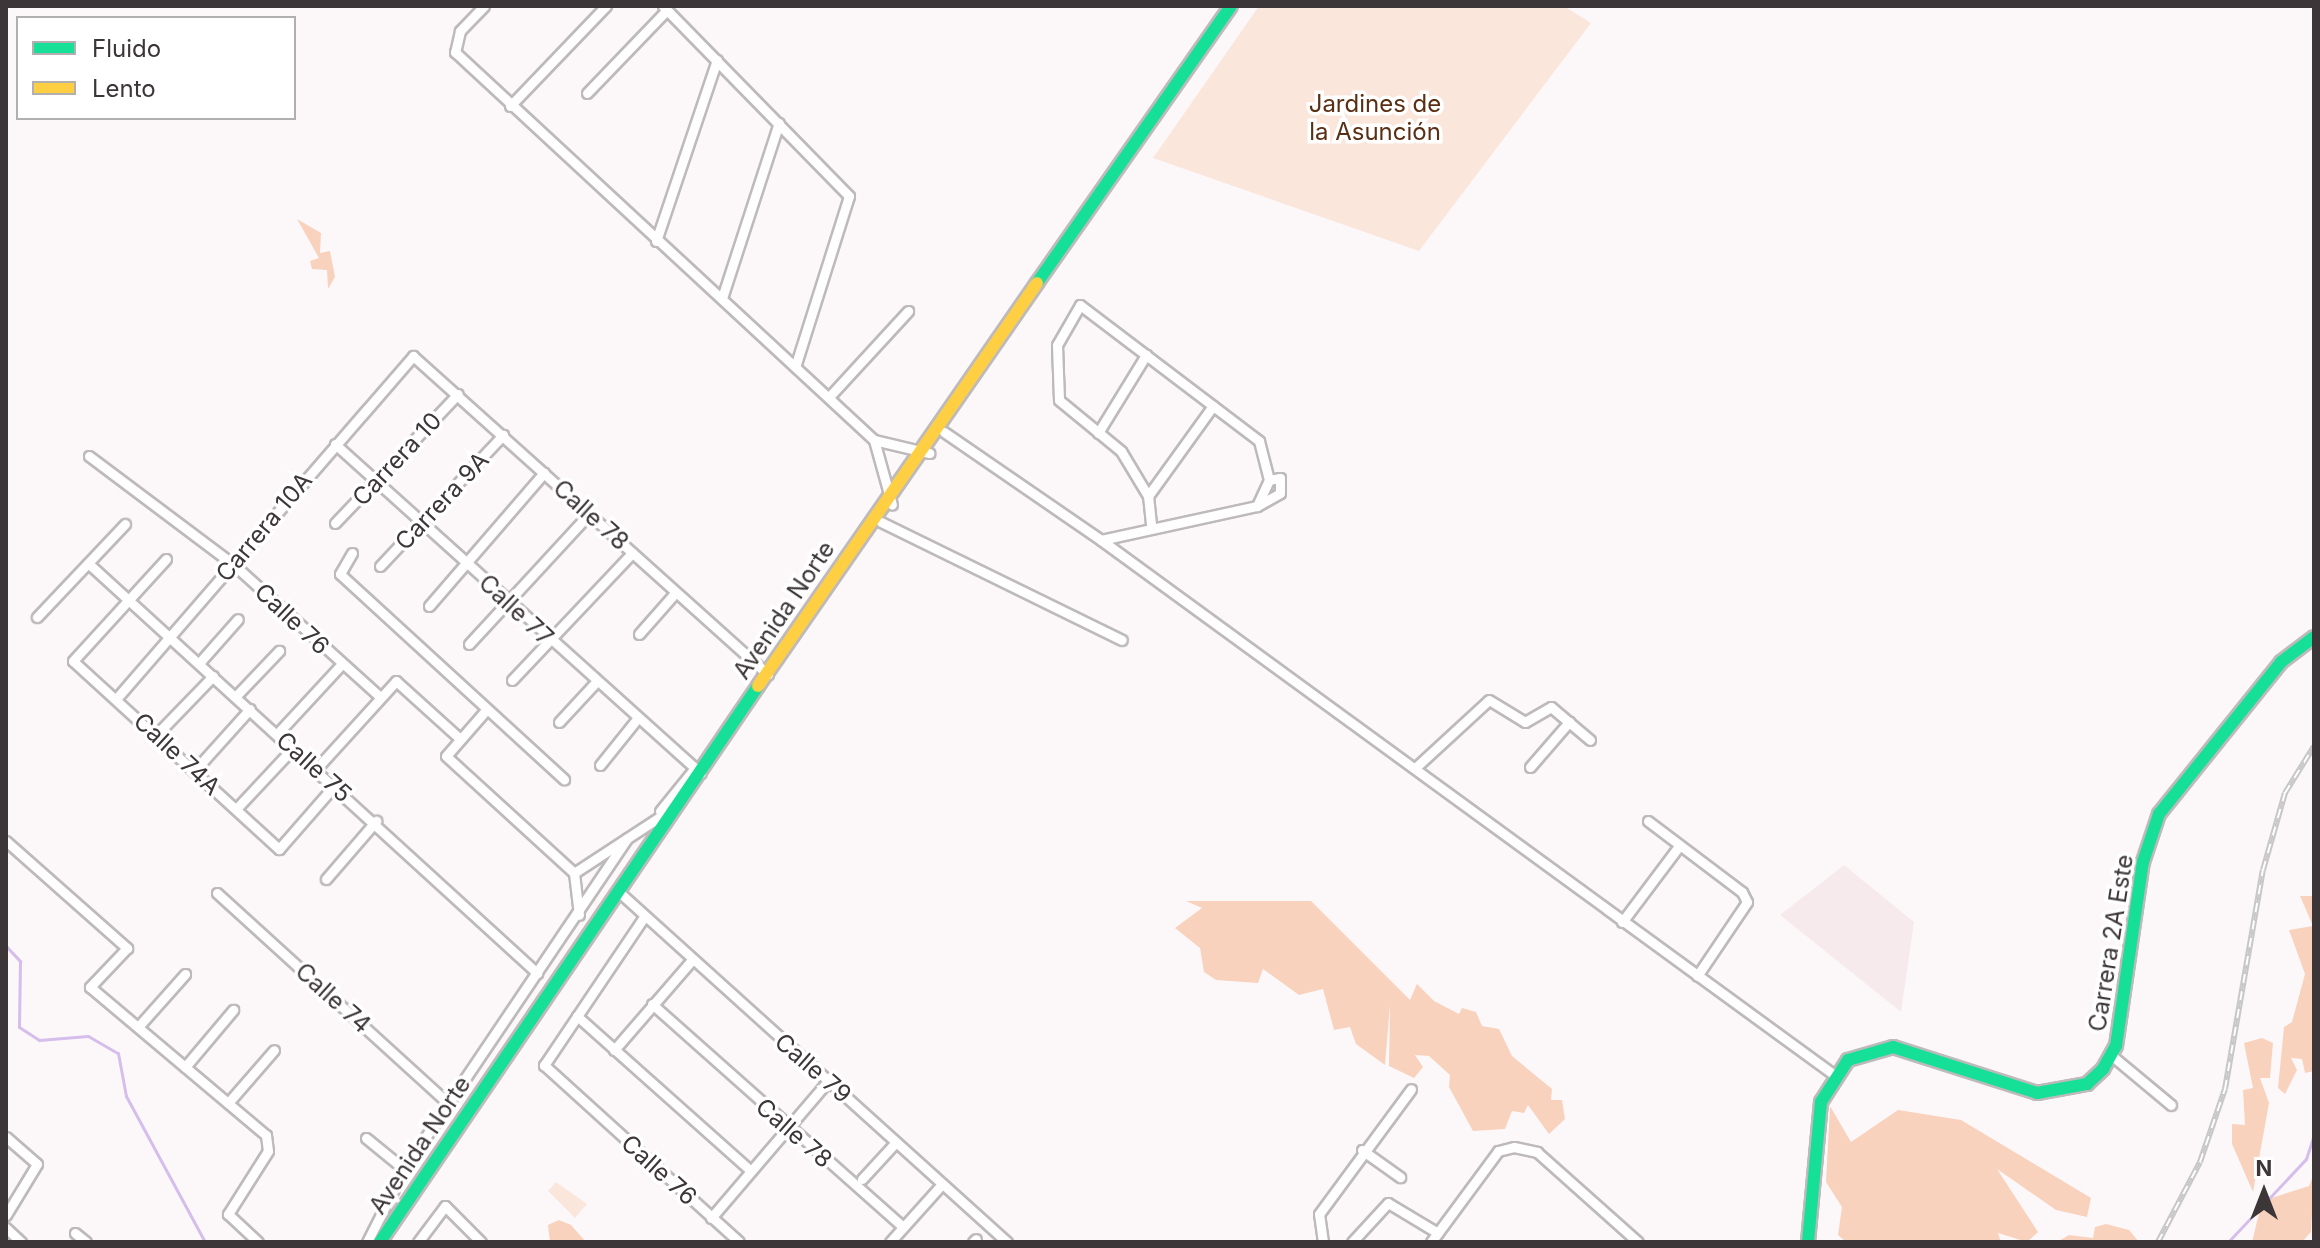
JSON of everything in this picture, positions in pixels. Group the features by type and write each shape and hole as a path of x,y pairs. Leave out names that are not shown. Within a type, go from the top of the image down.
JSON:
{"main road":[{"name":"Avenida Norte","path":"392,1242 622,896 698,770 925,453 1231,6"},
{"name":"Avenida Norte","path":"925,453 944,432 1241,6"},
{"name":"Avenida Norte","path":"380,1242 881,522 891,498"},
{"name":"Carrera 2A Este","path":"1833,1074 1873,1048 1893,1047 2037,1093 2056,1093 2087,1084 2111,1055 2124,1010 2143,862 2159,814 2281,662 2314,637"},
{"path":"1808,1242 1821,1102 1833,1074"}],"street":[{"path":"484,6 460,31 455,52 874,440 925,453"},
{"path":"510,106 606,6"},
{"path":"587,93 665,8 849,196 795,367"},
{"path":"656,241 717,60"},
{"path":"722,298 779,123"},
{"path":"1151,524 1148,496 1121,451 1059,400 1057,345 1080,305 1259,441 1269,480 1257,506"},
{"path":"829,397 908,311"},
{"path":"1098,433 1146,355"},
{"name":"Calle 78","path":"413,356 768,674"},
{"name":"Carrera 10A","path":"116,699 413,356"},
{"name":"Carrera 10","path":"335,523 376,484 458,394"},
{"path":"1148,496 1213,406"},
{"path":"944,432 1101,540 1833,1074"},
{"name":"Carrera 9A","path":"380,566 503,435"},
{"path":"874,440 891,498"},
{"name":"Calle 77","path":"335,444 551,642 698,770"},
{"name":"Calle 76","path":"89,456 233,564 341,665 380,697"},
{"path":"429,606 544,473"},
{"path":"1101,540 1151,524 1257,506 1280,493 1280,478 1269,480"},
{"path":"469,644 589,514"},
{"path":"881,522 1122,640"},
{"path":"37,617 125,524"},
{"path":"352,553 340,574 564,779"},
{"path":"512,680 632,553"},
{"path":"130,599 166,559"},
{"name":"Calle 75","path":"89,564 376,821 537,973"},
{"path":"639,634 675,593"},
{"name":"Calle 74A","path":"130,599 73,661 279,849 334,786"},
{"path":"200,662 238,619"},
{"path":"235,697 279,651"},
{"path":"277,734 341,665"},
{"path":"156,735 213,676"},
{"path":"316,769 396,681 459,738"},
{"path":"559,722 596,682"},
{"path":"1415,768 1487,701 1522,722 1549,707 1590,740"},
{"path":"195,770 250,709"},
{"path":"487,709 446,756 574,873 579,915"},
{"path":"600,765 637,719"},
{"path":"1530,767 1569,722"},
{"path":"236,809 293,748"},
{"path":"574,873 658,814 698,770"},
{"path":"658,814 678,806"},
{"path":"326,879 376,821"},
{"path":"1648,821 1747,902 1697,976"},
{"path":"367,1242 404,1169 579,915 627,838"},
{"path":"6,841 127,948 90,987 228,1103 268,1143 228,1214 258,1242"},
{"path":"1622,922 1679,846"},
{"name":"Calle 74","path":"217,893 448,1103"},
{"name":"Calle 79","path":"622,896 1007,1242"},
{"path":"644,917 577,1016 751,1171"},
{"path":"614,1050 692,960"},
{"path":"138,1027 185,974"},
{"name":"Calle 78","path":"652,1004 903,1227"},
{"path":"185,1067 233,1010"},
{"name":"Calle 76","path":"577,1016 544,1065 739,1242"},
{"path":"228,1103 274,1050"},
{"path":"2111,1055 2171,1105"},
{"path":"711,1218 828,1081"},
{"path":"1323,1242 1319,1214 1362,1150 1411,1089"},
{"path":"6,1137 37,1164 6,1215"},
{"path":"366,1138 404,1169"},
{"path":"862,1179 896,1142"},
{"path":"1431,1242 1498,1151 1526,1147 1537,1152 1638,1242"},
{"path":"1362,1150 1400,1177"},
{"path":"890,1242 942,1184"},
{"path":"1352,1242 1388,1203 1438,1233"},
{"path":"418,1242 445,1206 481,1242"},
{"path":"6,1228 21,1242"},
{"path":"75,1233 86,1242"}],"shaded area":[{"path":"297,219 321,233 320,253 330,251 335,277 328,289 327,270 312,269 310,261 319,258"},
{"path":"1844,865 1914,922 1901,1012 1780,915"},
{"path":"2300,896 2314,896 2314,1071 2305,1073 2302,1059 2291,1058 2297,1070 2285,1094 2278,1088 2284,1027 2292,1022 2305,974 2289,930 2313,926"},
{"path":"1186,901 1311,901 1410,1000 1417,984 1434,1001 1459,1014 1462,1008 1476,1012 1482,1026 1499,1029 1512,1056 1552,1089 1551,1100 1562,1100 1565,1119 1549,1134 1528,1105 1524,1113 1512,1111 1505,1129 1473,1131 1449,1087 1450,1075 1429,1056 1415,1055 1423,1067 1414,1078 1389,1066 1390,1005 1385,1065 1356,1044 1350,1027 1334,1030 1323,989 1299,995 1263,969 1258,983 1216,980 1204,972 1200,948 1175,928 1202,908"},
{"path":"2262,1038 2273,1043 2270,1078 2260,1078 2269,1103 2253,1192 2232,1144 2232,1124 2245,1125 2243,1090 2253,1088 2244,1043"},
{"path":"1830,1106 1851,1142 1898,1110 1961,1120 2091,1198 2087,1217 2056,1210 1997,1169 2038,1232 2027,1242 1998,1233 2001,1242 1846,1242 1838,1235 1842,1207 1826,1182"},
{"path":"2314,1174 2311,1232 2302,1242 2252,1242 2262,1201 2309,1186"},
{"path":"559,1220 571,1225 586,1242 550,1242 548,1225"},
{"path":"2106,1224 2129,1230 2139,1242 2057,1242 2069,1235 2093,1238 2095,1227"}],"green space":[{"name":"Jardines de la Asunción","path":"1259,6 1564,6 1591,23 1419,251 1153,158"},
{"path":"556,1182 587,1204 575,1218 548,1191"}],"waterway":[{"path":"6,946 20,961 19,1027 39,1040 88,1036 118,1053 126,1096 205,1242"},
{"path":"2228,1242 2306,1159 2314,1135"}],"railway":[{"path":"2158,1242 2200,1162 2225,1089 2263,870 2285,793 2314,746"}],"traffic: fast":[{"path":"1037,283 1231,6"},
{"path":"1808,1242 1821,1102 1848,1060 1893,1047 2037,1093 2087,1084 2103,1069 2116,1046 2143,862 2159,814 2281,662 2314,637"},
{"path":"380,1242 758,686"}],"traffic: slow":[{"path":"758,686 1037,283"}]}
